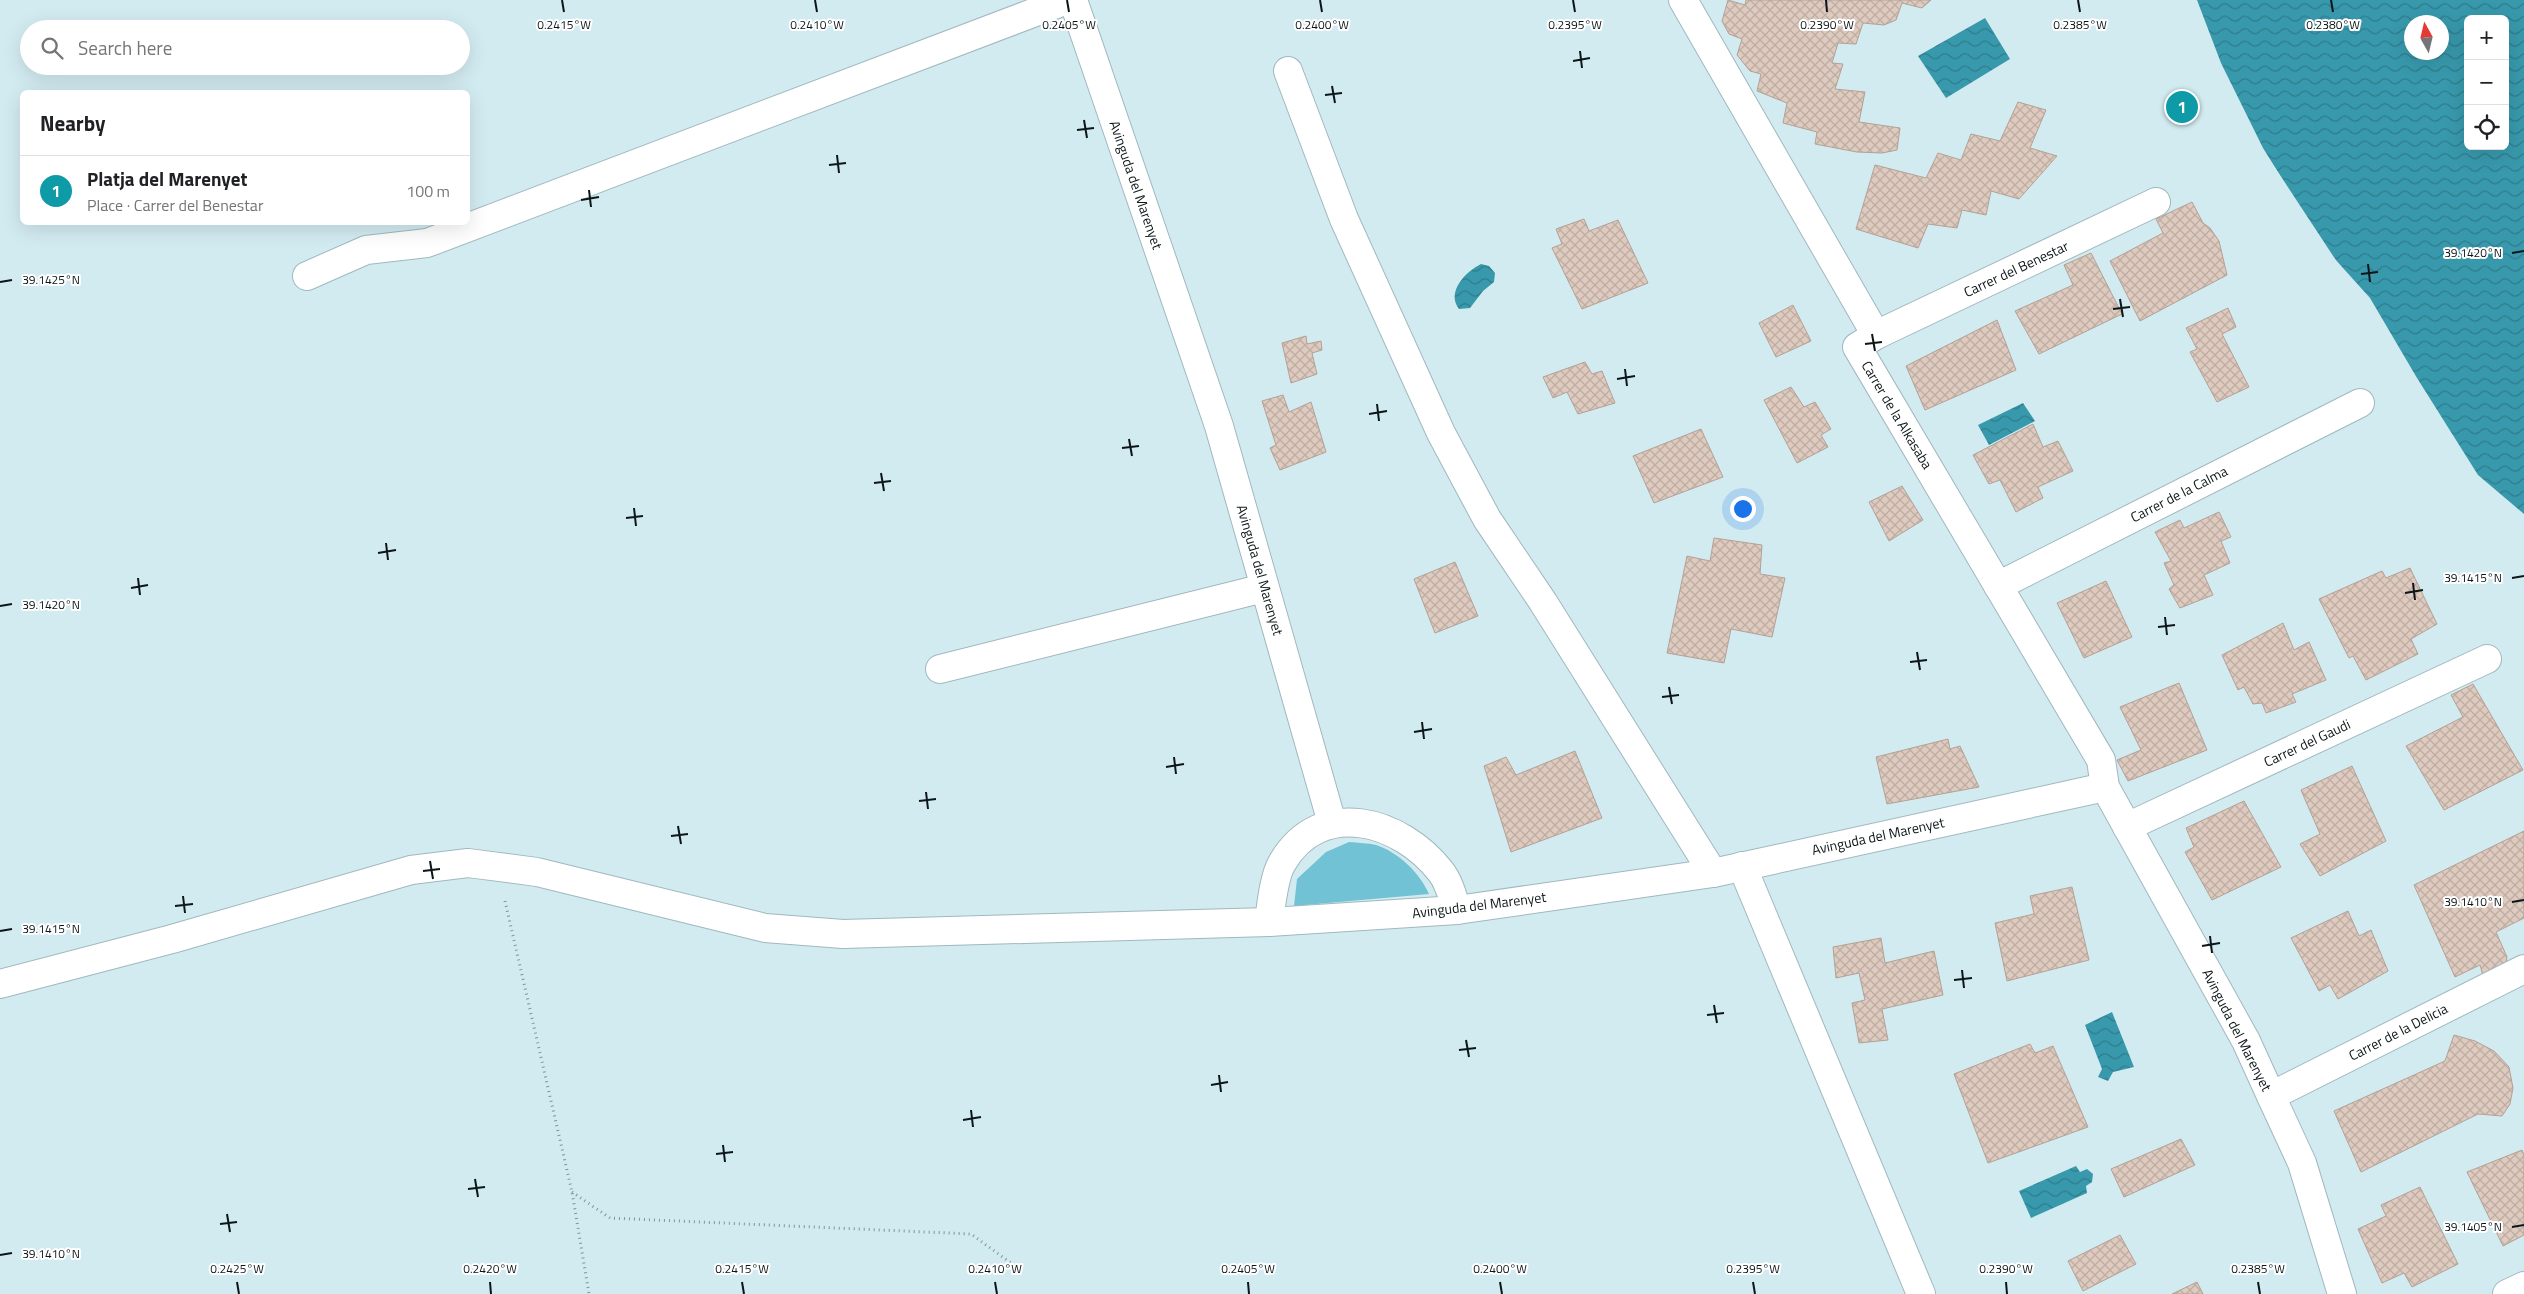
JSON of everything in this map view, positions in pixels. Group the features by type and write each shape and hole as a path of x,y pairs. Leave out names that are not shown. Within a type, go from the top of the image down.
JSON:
{"street":[{"path":"307,276 366,250 426,243 1067,0"},
{"name":"Avinguda del Marenyet","path":"1074,0 1219,426 1332,823"},
{"path":"1683,0 1876,335"},
{"path":"1288,71 1344,219 1455,459 1486,518 1548,610 1713,873"},
{"name":"Carrer del Benestar","path":"1876,335 2156,202"},
{"name":"Carrer de la Alkasaba","path":"1876,335 1857,347 2101,760 2105,786"},
{"name":"Carrer de la Calma","path":"1998,586 2360,403"},
{"path":"940,669 1264,588"},
{"name":"Carrer del Gaudi","path":"2127,827 2487,659"},
{"name":"Avinguda del Marenyet","path":"0,984 172,940 412,870 468,863 537,872 765,928 844,934 1269,922 1457,910 1713,873 2105,786 2246,1041 2302,1163 2342,1294"},
{"path":"1269,922 1281,864 1300,838 1332,823 1370,824 1404,837 1427,856 1442,873 1457,910"},
{"path":"1742,866 1921,1294"},
{"name":"Carrer de la Delicia","path":"2271,1096 2524,969"},
{"path":"2507,1294 2524,1286"}],"path":[{"path":"497,867 572,1192 589,1294"},
{"path":"572,1192 610,1218 971,1234 1015,1266"}],"shaded area":[{"path":"1349,842 1376,845 1400,858 1420,878 1429,894 1294,906 1297,879 1326,852"}],"water":[{"path":"2197,0 2524,0 2524,514 2478,475 2417,378 2370,298 2325,248 2263,148 2221,63"},
{"path":"1985,18 2010,59 1946,98 1918,56"},
{"path":"1481,264 1489,266 1495,273 1494,282 1483,291 1470,308 1459,309 1456,303 1456,289 1469,272"},
{"path":"2023,403 2035,421 1989,445 1978,425"},
{"path":"2112,1012 2134,1067 2113,1072 2108,1081 2098,1077 2102,1069 2085,1025"},
{"path":"2076,1166 2080,1172 2087,1169 2093,1174 2092,1182 2086,1186 2087,1193 2031,1218 2019,1191"}],"pier":[{"path":"2270,160 2345,274 2323,250 2268,161"}],"building":[{"path":"1728,0 1745,5 1746,0 1931,0 1922,8 1902,3 1896,20 1884,25 1863,23 1856,44 1838,43 1832,63 1843,64 1835,89 1865,92 1859,122 1900,128 1897,150 1882,153 1857,152 1815,144 1817,132 1783,123 1787,103 1757,91 1761,74 1750,71 1737,55 1742,39 1729,34 1722,21"},
{"path":"2018,102 2046,110 2030,148 2057,156 2019,199 1991,191 1986,215 1962,210 1957,228 1928,224 1918,248 1856,229 1875,165 1926,178 1938,153 1961,160 1971,134 2000,141"},
{"path":"2192,202 2203,223 2210,228 2219,241 2227,275 2140,321 2110,261 2163,233 2156,219"},
{"path":"1584,219 1589,231 1618,220 1648,283 1582,309 1552,248 1562,244 1556,229"},
{"path":"2091,253 2122,314 2039,354 2015,311 2073,285 2064,265"},
{"path":"1793,305 1811,341 1776,357 1759,323"},
{"path":"2228,308 2236,327 2222,334 2249,387 2217,402 2190,352 2197,349 2186,328"},
{"path":"1997,320 2016,370 1925,410 1906,366"},
{"path":"1306,336 1307,344 1321,341 1322,350 1312,353 1317,374 1291,383 1282,343"},
{"path":"1585,362 1592,374 1602,371 1615,403 1578,414 1567,392 1553,398 1543,377"},
{"path":"1791,387 1804,407 1815,402 1831,429 1821,435 1828,447 1797,463 1764,400"},
{"path":"1283,395 1289,412 1311,402 1326,452 1280,470 1270,448 1276,445 1262,401"},
{"path":"2033,424 2043,447 2058,441 2073,471 2038,487 2043,498 2016,512 2000,480 1989,484 1973,455"},
{"path":"1701,429 1723,477 1654,503 1633,456"},
{"path":"1902,486 1923,520 1889,541 1869,502"},
{"path":"2219,512 2231,537 2221,541 2230,563 2204,575 2213,595 2180,608 2169,589 2174,585 2164,563 2171,561 2155,532 2180,520 2184,528"},
{"path":"1714,538 1762,545 1760,574 1785,578 1772,637 1731,629 1724,663 1667,653 1687,556 1710,561"},
{"path":"1455,562 1478,616 1435,633 1414,579"},
{"path":"2410,568 2437,624 2411,639 2418,654 2366,680 2353,656 2349,658 2319,599 2382,571 2386,578"},
{"path":"2106,581 2132,637 2084,658 2057,603"},
{"path":"2283,623 2294,650 2309,642 2326,680 2292,694 2296,702 2266,713 2262,703 2253,704 2244,687 2238,690 2222,655"},
{"path":"2179,683 2207,750 2128,781 2117,760 2141,750 2120,707"},
{"path":"2473,684 2523,770 2444,810 2406,746 2463,717 2451,695"},
{"path":"1948,739 1950,749 1960,746 1979,787 1887,804 1876,757"},
{"path":"1575,751 1602,818 1511,852 1484,766 1506,757 1516,775"},
{"path":"2352,766 2386,841 2320,876 2300,844 2320,834 2301,790"},
{"path":"2244,801 2281,867 2212,900 2185,852 2194,847 2186,828"},
{"path":"2524,831 2524,918 2496,932 2507,957 2505,969 2484,979 2480,965 2455,977 2414,885"},
{"path":"2072,887 2089,960 2007,981 1995,923 2034,914 2030,896"},
{"path":"2348,911 2359,936 2371,930 2388,971 2338,999 2330,985 2319,991 2291,938"},
{"path":"1881,938 1885,963 1934,951 1943,995 1882,1009 1888,1040 1859,1043 1852,1003 1865,1000 1859,973 1836,978 1833,947"},
{"path":"2454,1035 2475,1041 2494,1051 2509,1067 2513,1088 2510,1104 2502,1116 2478,1114 2361,1172 2334,1111 2445,1061"},
{"path":"2030,1044 2035,1053 2053,1046 2088,1127 1988,1163 1954,1074"},
{"path":"2181,1139 2195,1165 2124,1197 2111,1169"},
{"path":"2522,1150 2524,1155 2524,1235 2503,1246 2467,1172"},
{"path":"2420,1187 2458,1264 2412,1287 2404,1273 2382,1283 2358,1229 2386,1216 2381,1205"},
{"path":"2120,1235 2136,1264 2083,1291 2068,1261"},
{"path":"2197,1282 2203,1294 2172,1294"}],"place":[{"name":"Platja del Marenyet","path":"2182,107"}]}
